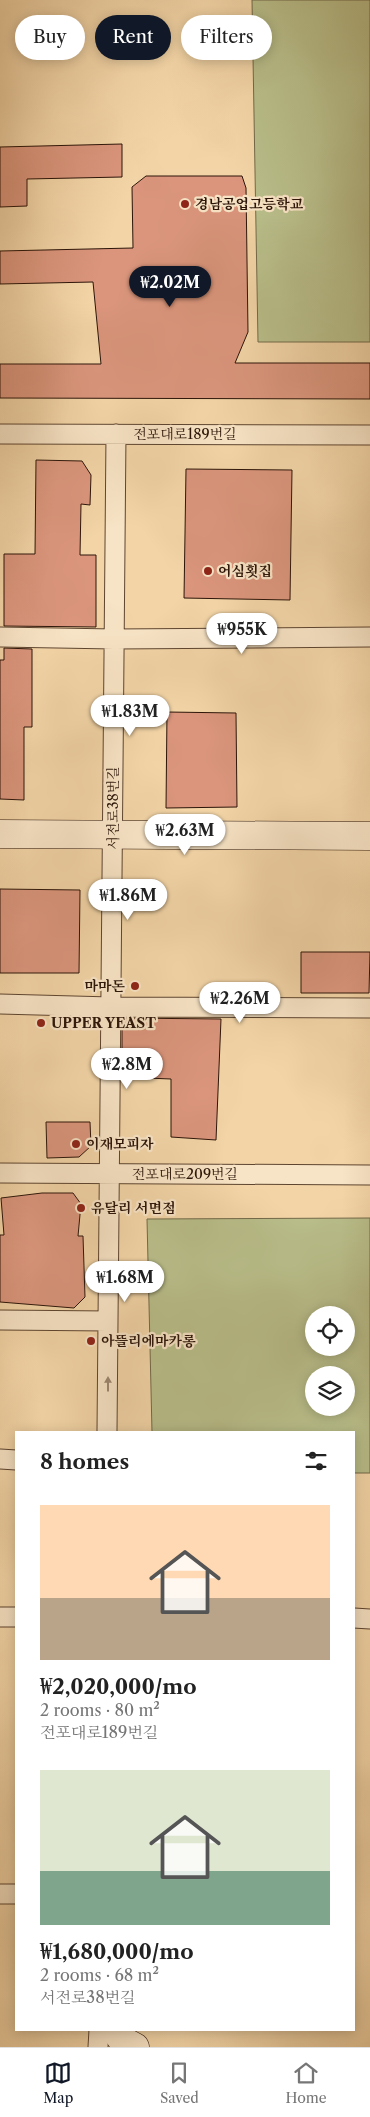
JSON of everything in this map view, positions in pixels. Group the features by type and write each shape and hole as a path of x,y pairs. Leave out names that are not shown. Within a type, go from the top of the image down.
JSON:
{"street":[{"name":"전포대로189번길","path":"0,434 370,435"},
{"name":"서전로38번길","path":"107,1431 116,434"},
{"path":"0,637 114,639 370,637"},
{"path":"0,834 370,836"},
{"path":"0,1004 111,1007 370,1008"},
{"name":"전포대로209번길","path":"0,1173 370,1175"},
{"path":"0,1320 108,1321"},
{"path":"0,1459 15,1460"},
{"path":"0,1617 15,1617"},
{"path":"355,1618 370,1619"},
{"path":"0,1894 15,1894"},
{"path":"98,2047 99,2031"},
{"path":"116,2031 122,2040 135,2047"}],"green space":[{"path":"252,0 370,0 370,342 258,342 253,60 272,60 272,15 252,15"},
{"path":"370,1218 370,1473 355,1473 355,1431 152,1431 147,1219"}],"building":[{"path":"122,144 122,177 27,179 27,206 0,207 0,147"},
{"path":"146,176 242,176 246,188 248,332 235,363 370,363 370,399 0,398 0,364 101,364 93,282 0,284 0,251 133,248 132,187"},
{"path":"36,460 82,461 91,475 90,505 81,504 80,555 96,555 96,627 4,626 4,554 35,554"},
{"path":"186,469 292,470 290,600 184,598"},
{"path":"4,648 32,649 32,727 24,727 24,800 0,799 0,660 4,660"},
{"path":"167,712 236,713 237,807 166,808"},
{"path":"0,889 80,890 79,973 0,973"},
{"path":"301,952 370,952 369,993 301,993"},
{"path":"122,1018 221,1019 216,1140 171,1137 171,1079 122,1077"},
{"path":"46,1122 90,1122 91,1146 79,1157 47,1158"},
{"path":"42,1193 73,1193 81,1204 78,1236 83,1236 85,1297 74,1308 0,1302 0,1235 4,1235 1,1198"}],"place":[{"name":"경남공업고등학교","path":"185,204"},
{"name":"어심횟집","path":"208,571"},
{"name":"마마돈","path":"135,986"},
{"name":"UPPER YEAST","path":"41,1023"},
{"name":"이재모피자","path":"76,1144"},
{"name":"유달리 서면점","path":"81,1208"},
{"name":"아뜰리에마카롱","path":"91,1341"}]}
